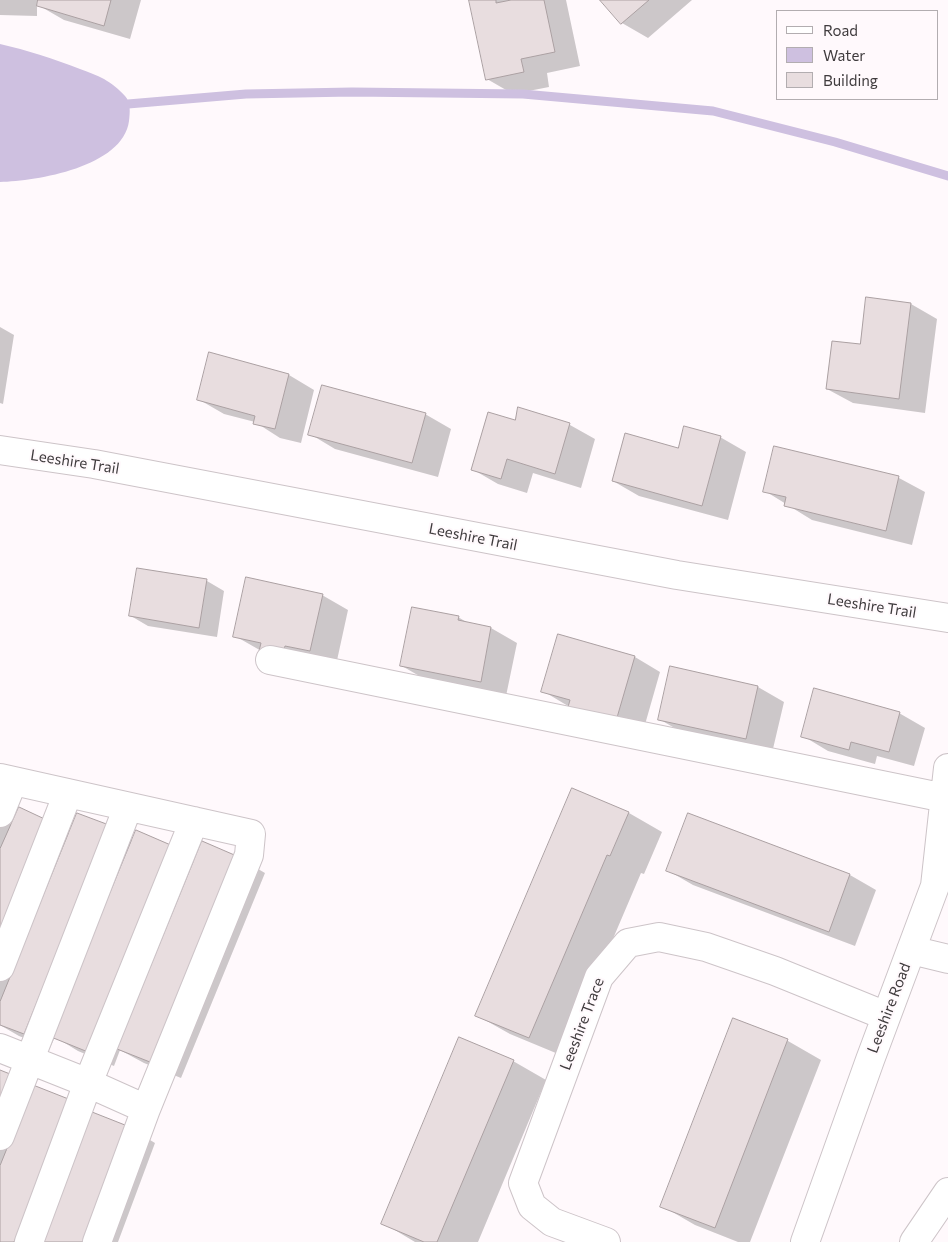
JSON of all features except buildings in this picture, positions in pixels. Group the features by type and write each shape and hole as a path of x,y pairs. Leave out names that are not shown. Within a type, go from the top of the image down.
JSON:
{"street":[{"name":"Leeshire Trail","path":"0,450 94,464 677,575 948,618"},
{"path":"270,660 945,798"},
{"name":"Leeshire Road","path":"805,1242 935,886 948,768"},
{"path":"0,813 6,779 251,834 249,855 146,1109 97,1242"},
{"path":"0,967 68,793"},
{"path":"0,1136 128,807"},
{"path":"29,1242 88,1084 194,821"},
{"name":"Leeshire Trace","path":"606,1242 552,1222 532,1206 523,1183 599,977 628,943 658,937 706,947 775,971 886,1016"},
{"path":"911,950 948,959"},
{"path":"0,1048 146,1109"},
{"path":"914,1242 948,1192"}],"water":[{"path":"0,44 30,52 98,76 121,91 129,104 129,121 123,137 112,150 76,168 55,174 35,179 0,182"}],"waterway":[{"path":"128,104 246,94 352,92 523,94 713,111 835,142 948,176"}]}
